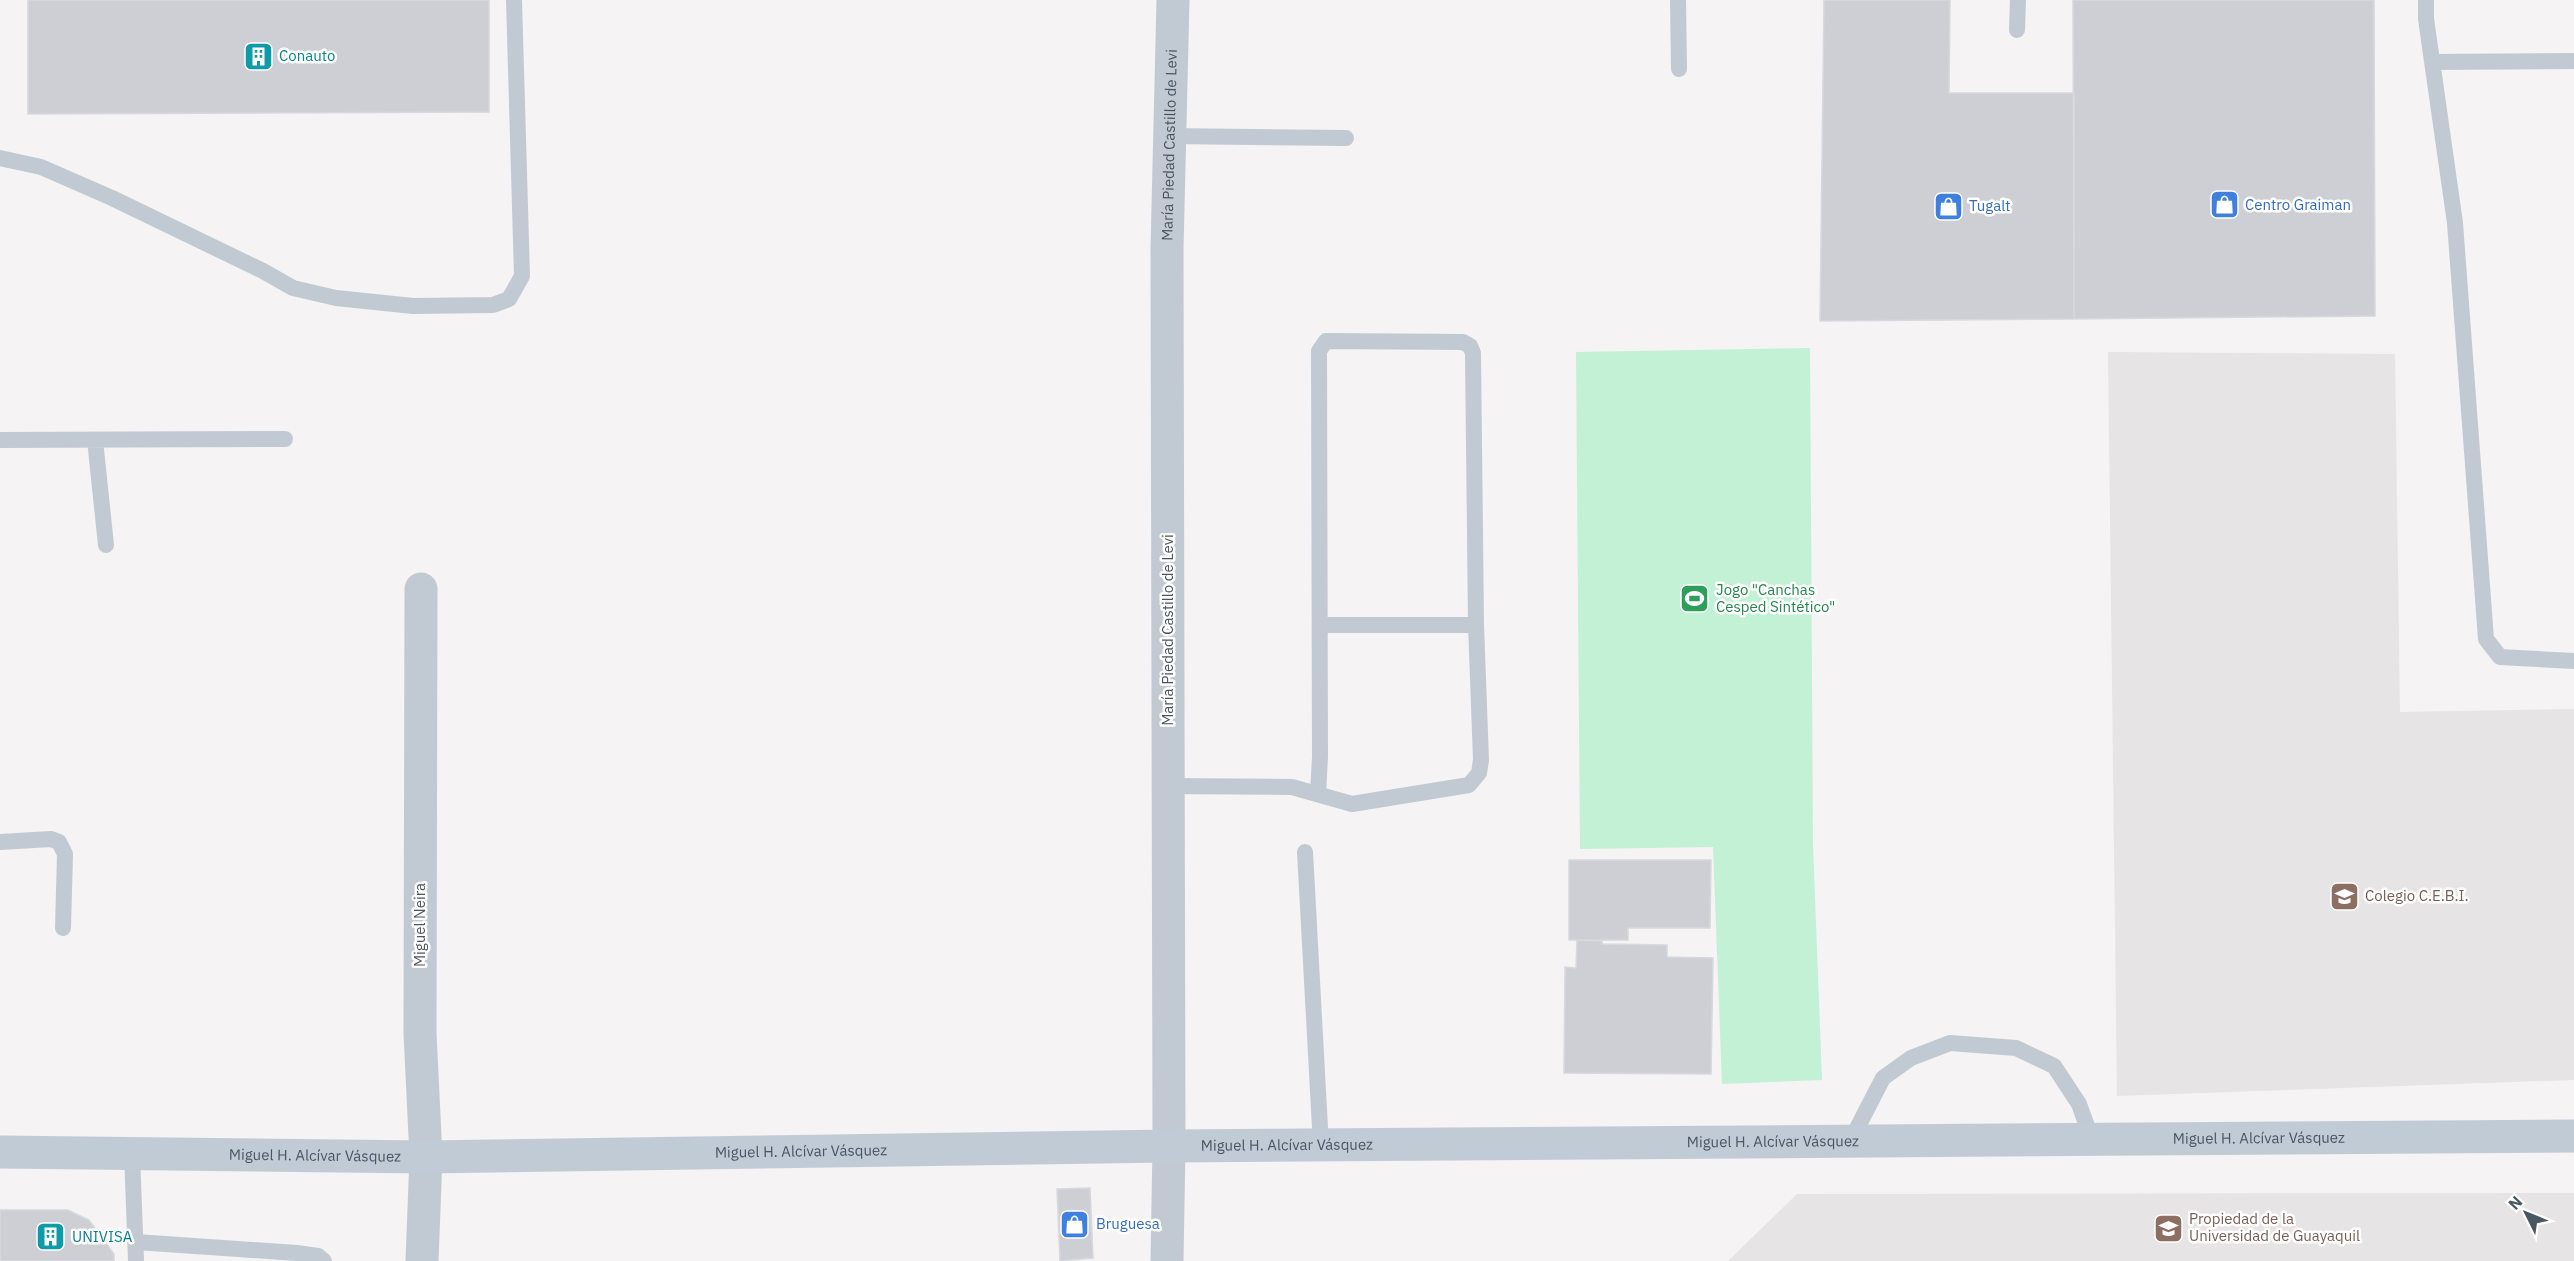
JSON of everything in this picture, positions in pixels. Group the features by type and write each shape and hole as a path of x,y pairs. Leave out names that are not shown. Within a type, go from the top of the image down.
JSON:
{"street":[{"name":"María Piedad Castillo de Levi","path":"1167,1261 1170,1146 1167,249 1173,0"},
{"name":"Miguel Neira","path":"421,589 420,1033 426,1156 422,1261"},
{"name":"Miguel H. Alcívar Vásquez","path":"0,1152 426,1156 1170,1146 2574,1136"}],"lane":[{"path":"0,158 41,167 112,198 263,271 293,288 336,298 413,306 493,305 509,299 522,276 514,0"},
{"path":"1678,0 1678,69"},
{"path":"2017,30 2018,0"},
{"path":"2426,0 2426,19 2456,224 2486,639 2500,657 2574,661"},
{"path":"2432,62 2574,61"},
{"path":"1169,136 1346,138"},
{"path":"1168,786 1292,787 1352,804 1469,785 1479,773 1481,760 1476,625 1473,352 1470,346 1463,342 1326,341 1319,351 1320,757 1317,794"},
{"path":"0,440 285,439"},
{"path":"95,440 106,545"},
{"path":"1320,626 1476,625"},
{"path":"0,842 51,839 59,842 65,854 63,928"},
{"path":"1305,852 1321,1146"},
{"path":"1850,1142 1883,1078 1911,1058 1950,1043 2016,1048 2054,1066 2079,1104 2092,1140"},
{"path":"132,1154 136,1261"},
{"path":"136,1242 297,1253 318,1256 324,1261"}],"shaded area":[{"name":"Colegio C.E.B.I.","path":"2108,352 2395,354 2400,712 2574,709 2574,1080 2117,1096"},
{"name":"Propiedad de la Universidad de Guayaquil","path":"2574,1193 2574,1261 1728,1261 1797,1194"}],"green space":[{"name":"Jogo \"Canchas Cesped Sintético\"","path":"1810,348 1813,845 1822,1080 1722,1084 1713,847 1580,849 1576,352"}],"building":[{"name":"Conauto","path":"28,0 489,0 489,112 28,114"},
{"name":"Tugalt","path":"1824,0 1950,0 1949,93 2074,93 2074,319 1820,321"},
{"name":"Centro Graiman","path":"2073,0 2374,0 2375,316 2074,319"},
{"path":"1569,860 1711,860 1710,928 1628,928 1628,940 1569,940"},
{"path":"1577,940 1602,941 1602,944 1667,945 1667,957 1713,958 1711,1074 1564,1073 1565,967 1576,968"},
{"name":"Bruguesa","path":"1090,1188 1093,1258 1060,1261 1057,1189"},
{"name":"UNIVISA","path":"0,1210 68,1210 89,1220 114,1254 114,1261 0,1261"}],"place":[{"name":"Conauto","path":"258,56"},
{"name":"Centro Graiman","path":"2224,205"},
{"name":"Tugalt","path":"1948,206"},
{"name":"Jogo \"Canchas Cesped Sintético\"","path":"1695,599"},
{"name":"Colegio C.E.B.I.","path":"2344,896"},
{"name":"Bruguesa","path":"1075,1224"},
{"name":"Propiedad de la Universidad de Guayaquil","path":"2168,1228"},
{"name":"UNIVISA","path":"51,1237"}]}
